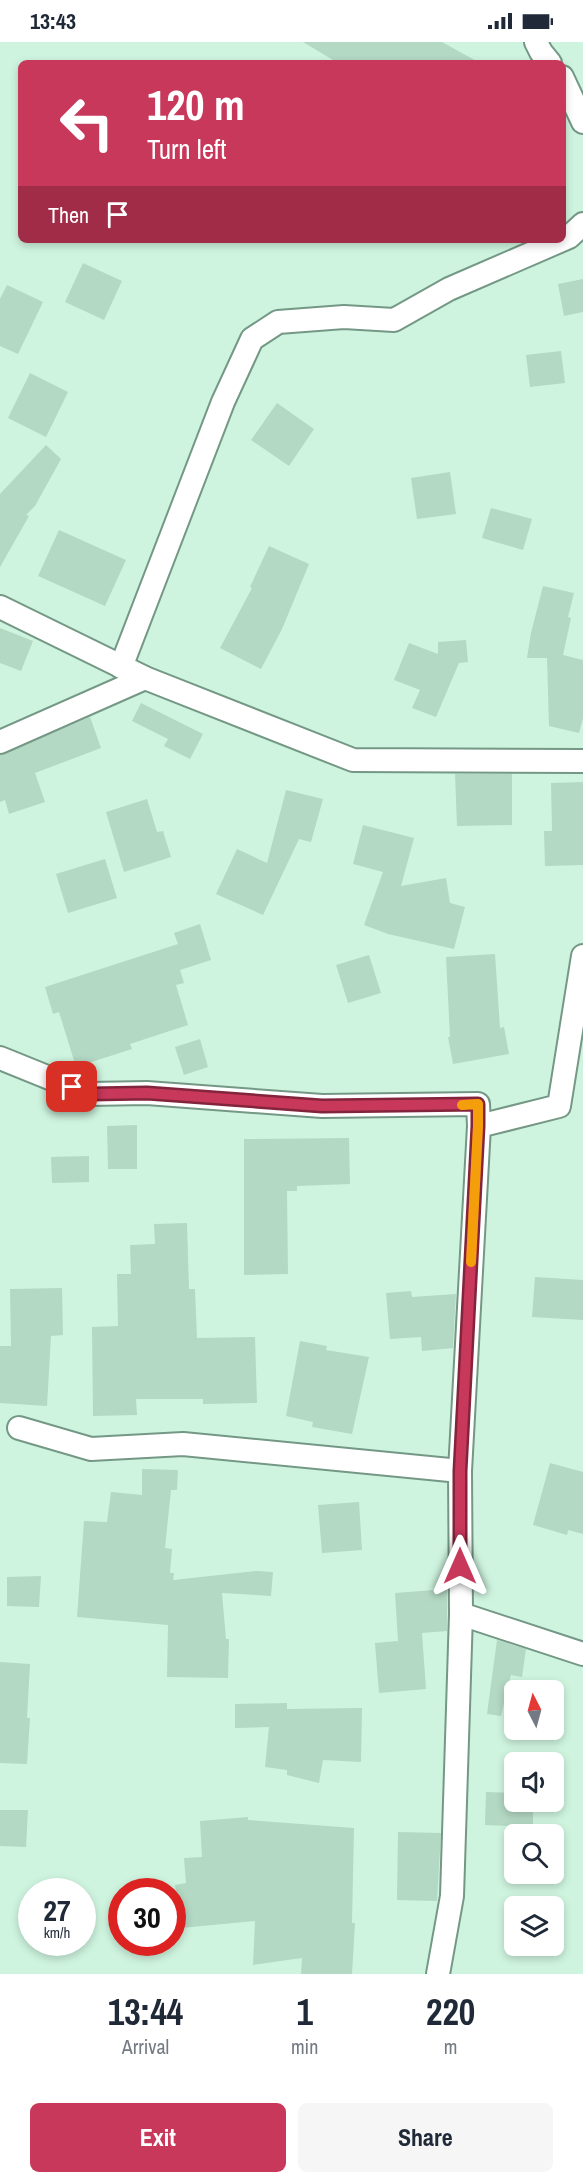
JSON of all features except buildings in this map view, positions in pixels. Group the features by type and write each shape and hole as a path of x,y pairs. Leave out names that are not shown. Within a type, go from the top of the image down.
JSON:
{"street":[{"path":"536,42 540,52 547,60"},
{"path":"566,86 583,122"},
{"path":"566,238 583,224"},
{"path":"121,667 223,402 252,339 278,322 344,318 394,320 449,289 555,243"},
{"path":"0,607 145,678 353,760 583,761"},
{"path":"0,742 145,678"},
{"path":"478,1126 559,1106 583,956"},
{"path":"0,1058 90,1094 147,1093 322,1106 478,1104 460,1471 460,1614 452,1896 438,1974"},
{"path":"20,1428 91,1449 183,1444 460,1471"},
{"path":"460,1614 583,1654"}],"slow traffic":[{"path":"462,1105 478,1104 471,1262"}],"route":[{"path":"72,1087 90,1094 147,1093 322,1106 478,1104 460,1471 460,1566"}]}
